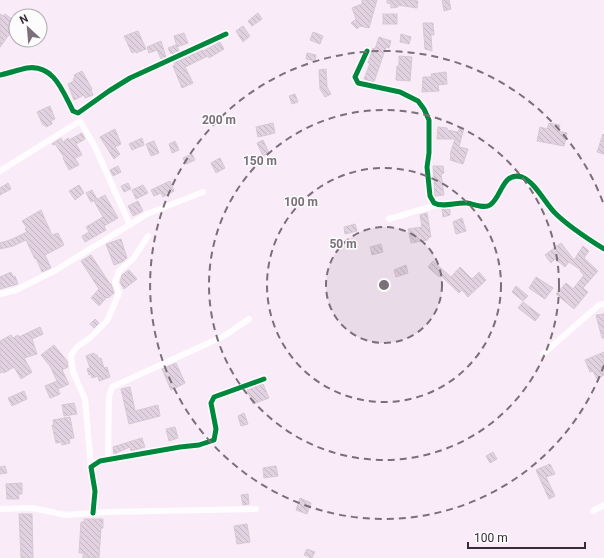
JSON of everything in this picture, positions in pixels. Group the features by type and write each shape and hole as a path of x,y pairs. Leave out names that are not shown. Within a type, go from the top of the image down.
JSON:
{"street":[{"path":"0,75 28,68 40,68 55,77 73,111 78,113 108,91 130,78 226,34"},
{"path":"367,51 355,77 358,83 400,92 418,101 429,120 429,153 427,174 431,201 437,205"},
{"path":"0,171 80,121 95,147 130,225"},
{"path":"389,219 437,205 459,202 486,207 489,206 494,200 507,179 514,177 523,178 529,181 556,213 578,232 604,248"},
{"path":"0,294 16,290 56,270 147,214 203,192"},
{"path":"93,513 95,491 91,467 85,399 73,372 71,355 78,346 90,338 107,321 119,293 114,282 119,271 133,260 148,236"},
{"path":"543,354 599,306 604,304"},
{"path":"108,460 109,396 112,387 224,336 249,319"},
{"path":"91,467 100,461 199,445 214,440 216,429 211,403 214,397 264,380"},
{"path":"593,511 604,506"},
{"path":"0,509 32,508 66,514 256,509"}],"building":[{"path":"362,0 377,0 369,28 360,26 357,29 351,23 356,19 352,8 362,4"},
{"path":"387,0 418,1 417,8 397,5 398,7 391,8 391,4 387,3"},
{"path":"442,0 449,0 451,9 444,11"},
{"path":"258,13 262,19 252,26 248,21"},
{"path":"0,14 4,16 5,14 8,16 8,36 0,47"},
{"path":"383,14 397,14 397,24 383,24"},
{"path":"423,23 433,23 434,35 431,35 432,51 425,49"},
{"path":"243,26 250,36 243,42 236,31"},
{"path":"138,31 146,49 132,53 124,36"},
{"path":"313,32 323,36 320,44 310,40"},
{"path":"184,33 188,43 177,47 174,36"},
{"path":"401,34 411,37 409,44 400,42"},
{"path":"379,37 391,41 389,48 386,47 374,82 364,79 370,63 368,63 373,48 375,49"},
{"path":"161,41 166,57 161,59 157,50 149,53 147,47"},
{"path":"220,42 224,49 209,58 208,56 185,67 193,83 182,88 173,66 175,65 174,63"},
{"path":"176,45 179,51 171,54 168,48"},
{"path":"307,53 316,55 315,61 306,59"},
{"path":"399,56 412,57 410,81 396,80 397,66 399,66"},
{"path":"326,69 327,87 331,94 325,97 320,89 319,70"},
{"path":"82,71 92,89 93,95 85,98 84,95 74,100 68,84 74,81 74,75"},
{"path":"446,72 447,84 438,85 439,91 422,92 423,77 432,77 431,74"},
{"path":"295,94 298,102 292,104 289,96"},
{"path":"50,106 55,119 51,121 52,124 46,127 43,125 37,112"},
{"path":"273,123 275,133 258,137 256,127"},
{"path":"549,123 560,125 558,131 567,133 564,146 537,141 540,127 547,129"},
{"path":"438,127 447,128 447,130 458,132 460,127 464,128 459,147 468,149 463,164 450,160 455,139 437,139"},
{"path":"115,129 121,144 115,147 120,154 114,159 100,137"},
{"path":"82,133 85,139 76,144 82,155 75,158 79,165 69,170 63,158 64,157 55,144 52,144 61,138 63,142 68,138 69,140"},
{"path":"603,134 604,135 604,154 597,152"},
{"path":"142,138 144,145 132,150 129,144"},
{"path":"263,140 269,153 263,156 257,143"},
{"path":"154,141 159,153 151,156 146,144"},
{"path":"175,141 179,150 172,153 169,144"},
{"path":"192,154 195,160 186,164 183,158"},
{"path":"220,158 225,168 216,173 211,163"},
{"path":"118,166 121,172 113,176 110,170"},
{"path":"433,166 443,166 444,173 441,174 444,195 435,196"},
{"path":"170,181 174,191 163,197 161,193 154,196 151,190"},
{"path":"8,183 11,189 0,195 0,188"},
{"path":"128,183 131,189 124,192 121,186"},
{"path":"79,185 84,193 75,200 69,191"},
{"path":"143,185 148,193 136,199 132,190"},
{"path":"92,190 97,199 91,202 86,193"},
{"path":"105,195 118,218 104,226 106,230 85,242 82,236 89,232 86,227 103,217 94,201"},
{"path":"138,201 143,211 133,216 128,206"},
{"path":"442,209 450,209 450,215 443,217"},
{"path":"41,210 52,235 58,233 64,245 45,255 51,268 42,272 26,240 13,246 0,249 0,243 27,232 25,229 27,228 22,221"},
{"path":"427,213 431,237 428,238 428,240 411,243 408,229 422,227 420,215"},
{"path":"462,218 466,231 456,234 453,222"},
{"path":"355,224 357,231 345,234 344,227"},
{"path":"121,239 127,258 114,265 106,244"},
{"path":"561,243 574,260 583,246 589,251 584,258 598,271 583,288 588,292 574,309 556,294 566,283 573,289 584,275 580,271 581,270 569,262 565,267 555,259 551,263 545,255"},
{"path":"381,244 383,252 372,255 370,247"},
{"path":"91,255 111,284 114,293 108,298 107,297 99,306 91,298 99,289 81,261"},
{"path":"433,261 451,277 460,267 472,279 479,272 486,280 468,297 462,290 459,293 440,275 439,277 428,267"},
{"path":"406,265 408,273 396,277 394,270"},
{"path":"129,270 137,279 124,289 120,282 122,275"},
{"path":"11,272 13,277 15,276 18,284 0,289 0,277"},
{"path":"536,277 553,288 545,299 529,288"},
{"path":"516,286 528,296 523,301 512,292"},
{"path":"523,302 540,315 535,321 518,308"},
{"path":"604,314 604,338 602,338 596,315"},
{"path":"95,319 99,323 94,328 90,324"},
{"path":"40,327 43,334 32,339 37,354 24,358 32,372 21,379 14,367 4,373 0,373 0,341 11,335 13,338 18,335 19,337"},
{"path":"54,345 67,361 68,367 62,370 69,384 58,389 60,394 50,398 45,386 57,381 50,366 41,355"},
{"path":"604,352 604,375 597,379 593,371 590,372 585,360"},
{"path":"94,353 99,359 101,358 104,368 107,367 110,377 99,381 98,376 92,378 91,374 89,375 87,369 90,368 86,356"},
{"path":"176,363 185,383 171,390 162,369"},
{"path":"263,384 269,398 253,404 247,390"},
{"path":"130,387 135,411 158,405 160,416 129,424 121,389"},
{"path":"24,391 27,399 12,406 8,398"},
{"path":"74,403 77,414 64,416 62,405"},
{"path":"244,413 248,424 241,426 238,416"},
{"path":"70,417 74,438 69,439 70,443 62,445 62,442 56,443 52,425 54,425 53,420"},
{"path":"175,427 178,438 169,441 166,429"},
{"path":"142,438 145,447 131,451 130,447 114,454 113,447"},
{"path":"493,452 497,459 490,463 486,456"},
{"path":"550,464 555,474 546,477 555,496 549,499 536,470"},
{"path":"5,466 7,473 0,474 0,467"},
{"path":"276,466 278,476 264,478 263,468"},
{"path":"22,483 22,494 18,494 19,499 7,499 6,484"},
{"path":"248,494 249,504 243,505 241,495"},
{"path":"300,498 311,503 307,514 296,510"},
{"path":"19,514 32,514 33,558 21,558"},
{"path":"84,519 103,519 99,558 83,558 83,553 79,553 81,522 84,522"},
{"path":"247,524 250,542 237,544 234,526"},
{"path":"307,549 315,552 312,558 304,555"}],"cycle path":[{"path":"0,75 27,68 44,70 51,75 61,88 73,111 78,113 130,78 226,34"},
{"path":"367,51 355,77 358,83 400,92 418,101 429,120 429,153 427,167 430,196 434,203 442,205 467,203 488,206 494,201 506,181 515,176 522,177 531,183 560,218 604,249"},
{"path":"93,513 95,491 91,467 100,461 199,445 214,440 216,429 211,403 214,397 264,379"}]}
